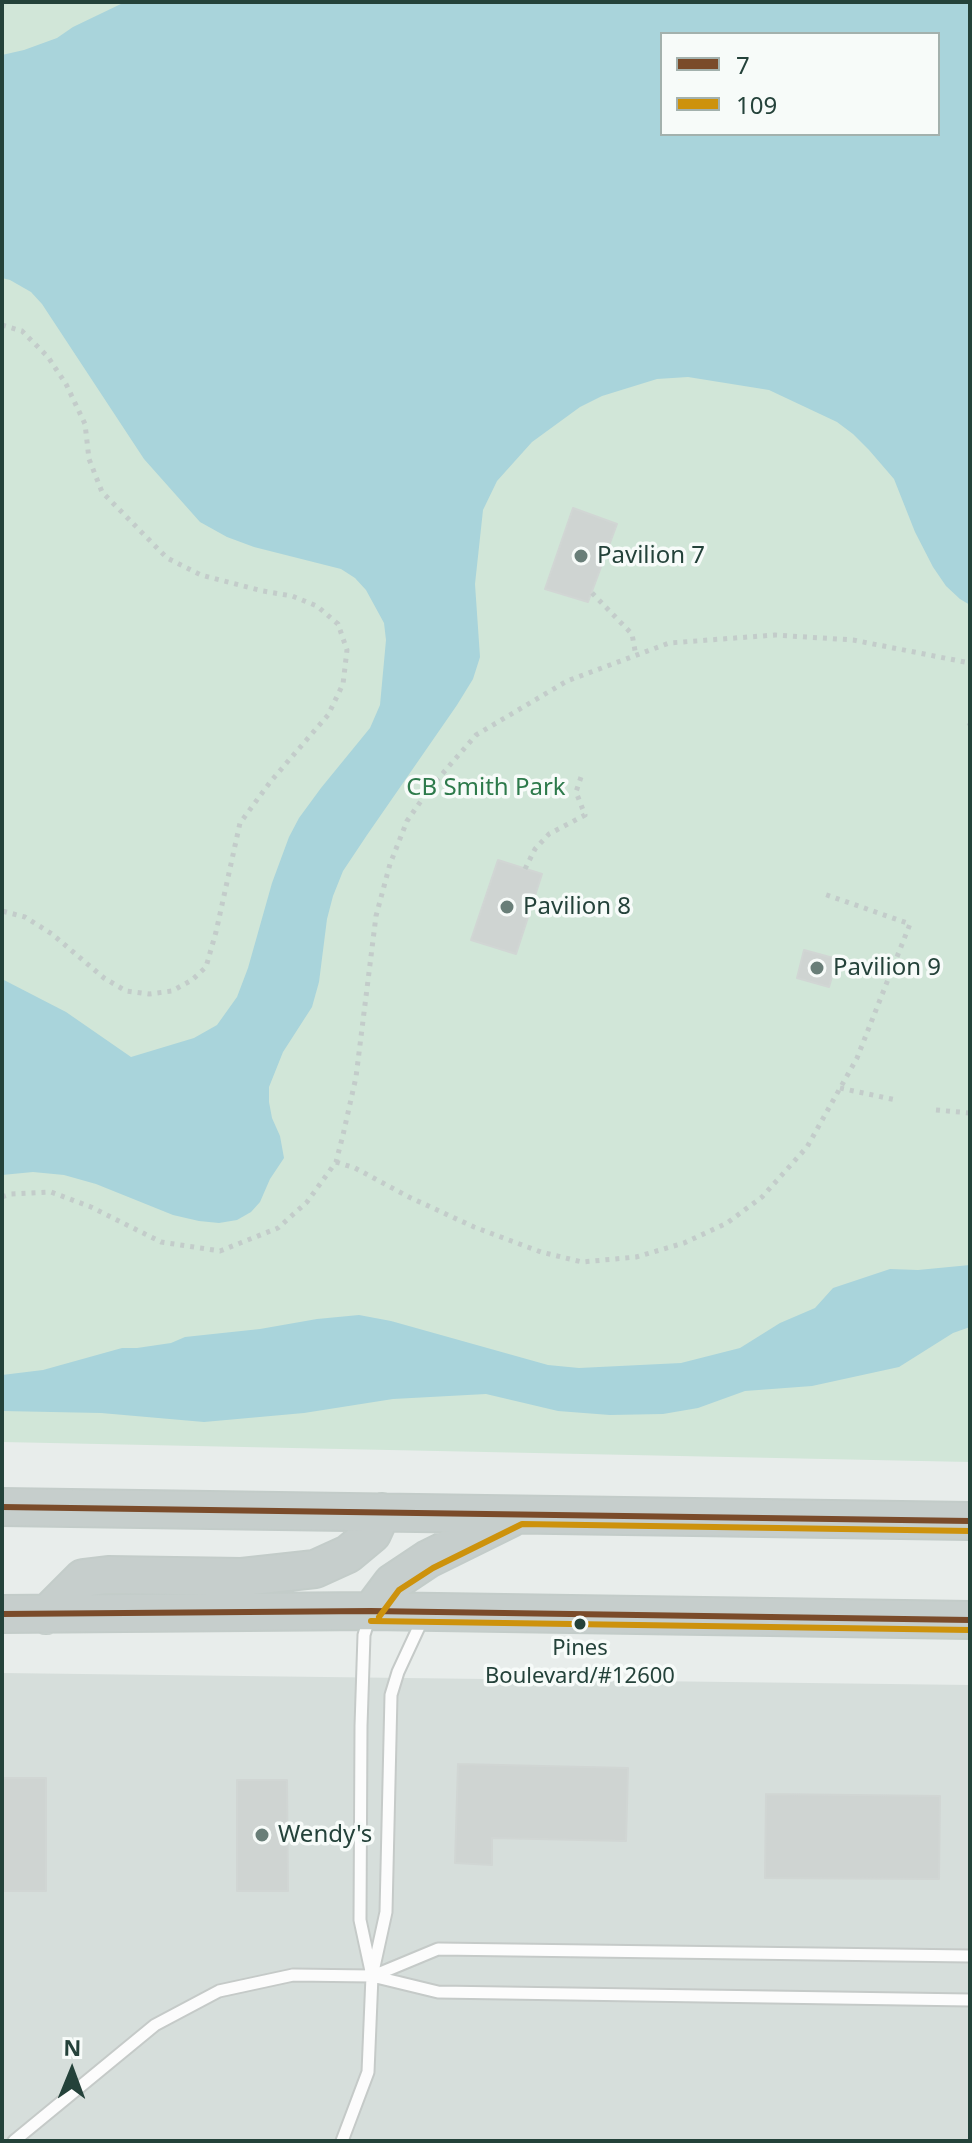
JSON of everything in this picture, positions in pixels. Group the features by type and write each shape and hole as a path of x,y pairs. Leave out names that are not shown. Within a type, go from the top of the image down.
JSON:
{"highway":[{"path":"2,1507 970,1521"},
{"path":"46,1615 83,1578 108,1575 242,1577 315,1569 348,1554 372,1534 382,1512"},
{"path":"371,1611 392,1583 428,1559 520,1514"},
{"path":"2,1614 371,1611 970,1620"}],"lane":[{"path":"371,1611 364,1635 361,1713 360,1920 372,1976"},
{"path":"342,2141 368,2072 372,1976 386,1912 391,1695 425,1612"},
{"path":"372,1976 438,1949 970,1956"},
{"path":"14,2141 155,2025 219,1991 293,1975 372,1976 438,1992 970,2000"}],"path":[{"path":"2,325 22,331 48,357 66,384 85,424 89,459 102,492 167,558 201,575 292,596 317,606 338,624 347,650 343,684 328,715 271,781 240,823 206,967 192,980 172,991 149,994 126,991 104,978 52,934 25,917 2,911"},
{"path":"592,593 632,634 636,656"},
{"path":"2,1197 51,1192 91,1207 161,1242 220,1251 278,1228 307,1202 336,1162 356,1077 376,916 390,864 407,821 430,788 476,735 567,681 669,643 775,635 853,640 970,663"},
{"path":"525,869 535,849 549,834 585,815 576,792 582,774"},
{"path":"336,1162 355,1168 474,1227 541,1252 582,1262 636,1257 684,1243 727,1223 762,1197 807,1147 857,1058 910,924 824,894"},
{"path":"840,1088 896,1100"},
{"path":"936,1110 970,1113"}],"shaded area":[{"path":"2,1673 970,1685 970,2141 2,2141"}],"green space":[{"name":"CB Smith Park","path":"2,2 970,2 970,1462 2,1442"}],"water":[{"path":"125,2 970,2 970,605 946,586 933,567 894,479 869,450 837,422 769,390 688,377 657,379 602,396 580,407 532,442 497,481 483,510 475,584 480,657 473,679 343,871 333,896 312,1007 283,1052 269,1087 272,1118 280,1136 284,1158 260,1202 251,1212 237,1220 219,1223 173,1215 96,1184 64,1175 33,1172 2,1175 2,979 66,1012 131,1057 194,1038 217,1025 237,997 289,837 321,788 370,728 380,705 386,640 384,623 366,590 341,569 254,547 200,522 144,459 42,304 31,292 2,278 2,55 57,38"},
{"path":"970,1265 970,1327 953,1333 899,1367 812,1386 745,1391 698,1408 663,1414 610,1415 558,1411 486,1394 393,1399 304,1413 204,1422 101,1413 2,1411 2,1375 43,1370 122,1348 171,1343 185,1337 359,1315 548,1365 579,1368 681,1363 740,1348 780,1323 815,1308 833,1288 890,1269"}],"building":[{"name":"Pavilion 7","path":"573,508 617,524 588,602 545,589"},
{"name":"Pavilion 8","path":"498,860 542,874 516,954 471,940"},
{"name":"Pavilion 9","path":"804,950 837,959 829,987 797,978"},
{"path":"458,1764 628,1768 626,1841 492,1838 492,1865 455,1863"},
{"path":"2,1778 46,1778 46,1891 2,1891"},
{"name":"Wendy's","path":"237,1780 287,1780 288,1891 237,1891"},
{"path":"766,1794 940,1796 939,1879 765,1878"}],"transit line":[{"name":"7","path":"2,1507 970,1521"},
{"name":"109","path":"379,1617 399,1590 433,1568 522,1524 970,1531"},
{"name":"7","path":"2,1614 371,1611 970,1620"},
{"name":"109","path":"371,1621 970,1630"}],"place":[{"name":"Pavilion 7","path":"581,556"},
{"name":"Pavilion 8","path":"507,907"},
{"name":"Pavilion 9","path":"817,968"},
{"name":"Pines Boulevard/#12600","path":"580,1624"},
{"name":"Wendy's","path":"262,1835"}]}
